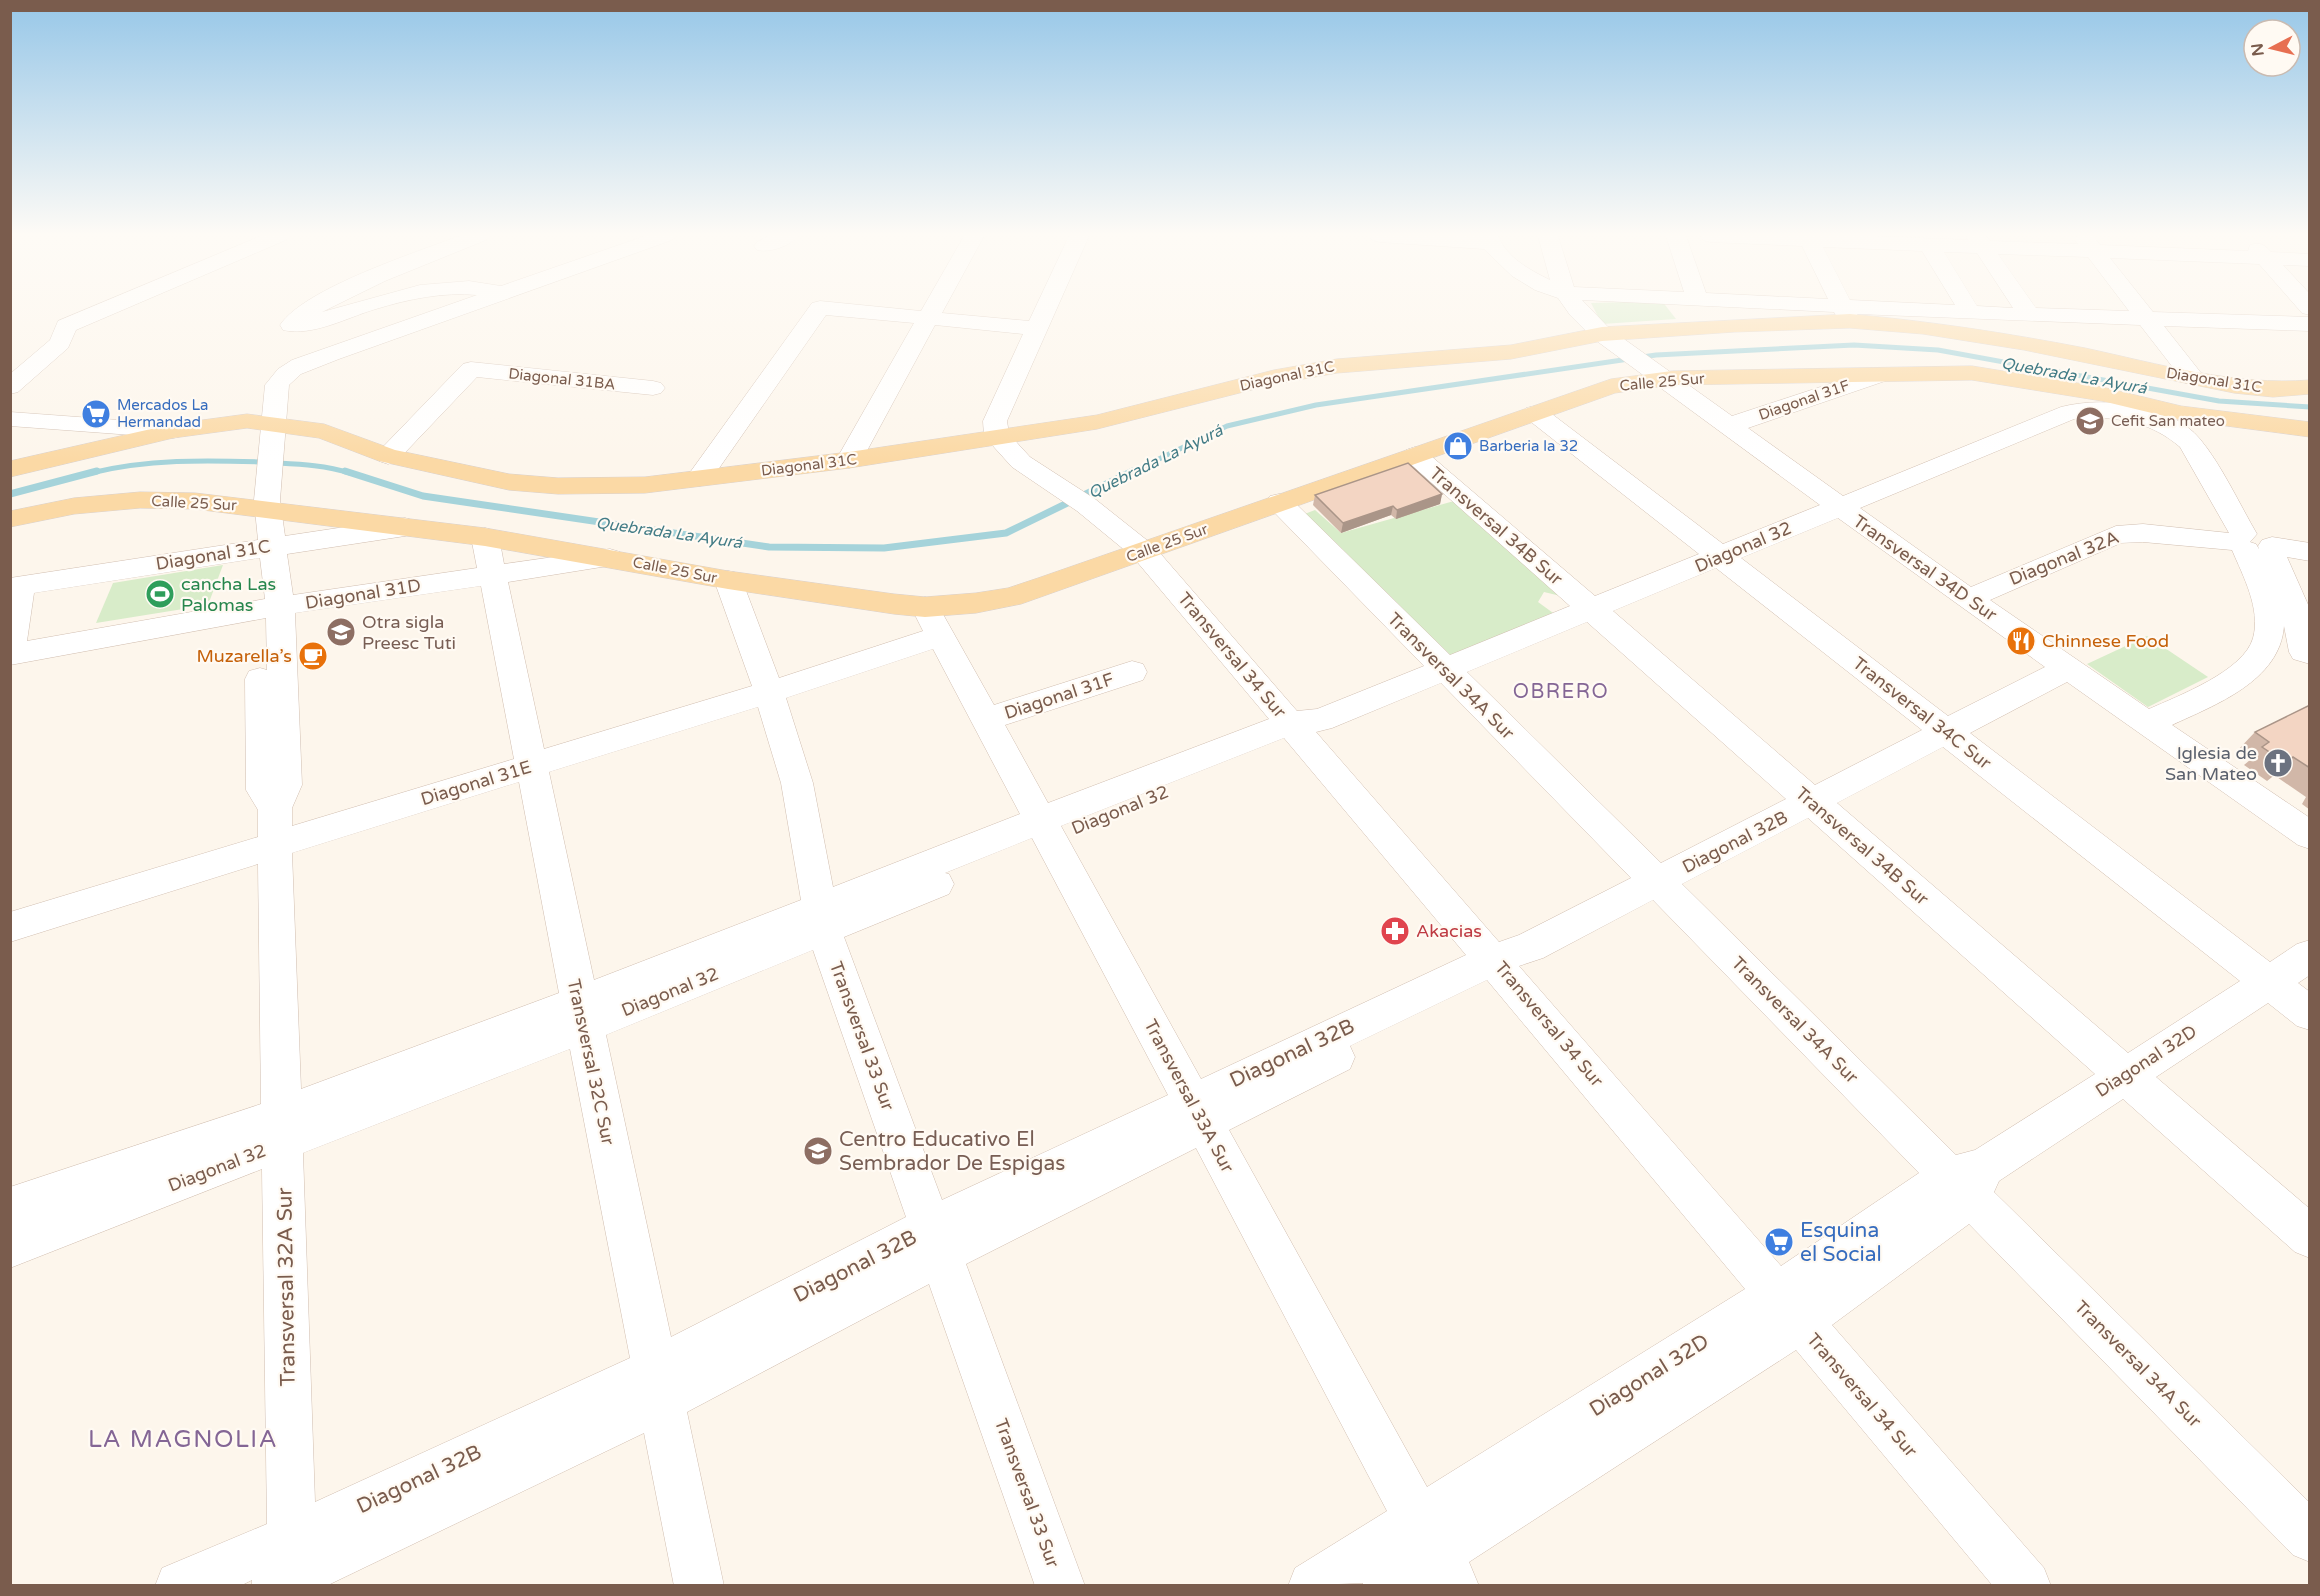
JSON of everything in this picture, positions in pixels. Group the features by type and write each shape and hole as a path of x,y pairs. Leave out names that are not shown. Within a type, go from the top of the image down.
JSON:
{"main road":[{"name":"Diagonal 31C","path":"10,469 73,452 173,431 247,421 272,428 324,431 388,456 509,482 558,486 645,485 849,460 1097,422 1274,377 1337,366 1511,352 1846,313 1988,337 2193,378 2273,390 2310,387"},
{"name":"Calle 25 Sur","path":"10,519 74,506 140,500 267,501 405,527 489,556 610,558 934,623 976,603 1011,597 1652,371 1880,375 1939,372 2010,377 2102,394 2181,413 2310,430"}],"street":[{"path":"10,387 60,343 66,326 103,310"},
{"path":"308,310 291,325 300,326 349,310"},
{"path":"272,428 277,385 280,378 287,372 331,354 459,310"},
{"path":"699,478 818,310"},
{"path":"844,310 1036,328"},
{"path":"849,460 933,310"},
{"path":"997,436 995,421 1044,310"},
{"path":"1576,310 1652,371"},
{"path":"1817,310 1846,313 1970,312 2310,324"},
{"path":"2026,310 2029,315"},
{"path":"2139,310 2193,378"},
{"name":"Diagonal 31BA","path":"388,456 471,369 653,388"},
{"name":"Transversal 34D Sur","path":"1652,371 2067,669 2310,836"},
{"name":"Diagonal 31F","path":"1728,426 1880,375"},
{"name":"Diagonal 32","path":"10,1247 282,1129 582,1014 1446,671 1720,558 1838,506 2070,412 2089,410 2136,415 2170,426 2190,442 2253,545"},
{"name":"Transversal 34C Sur","path":"1535,413 2310,1014"},
{"path":"10,419 173,431"},
{"name":"Transversal 32A Sur","path":"272,428 267,501 272,546 272,601 262,790 275,828 282,1129 287,1571"},
{"name":"Transversal 34 Sur","path":"997,436 1021,462 1086,505 1143,551 1304,727 1510,959 1788,1308 2026,1586"},
{"name":"Transversal 34B Sur","path":"1415,455 2310,1237"},
{"name":"Transversal 34A Sur","path":"1279,502 1658,882 1969,1180 2310,1538"},
{"name":"Diagonal 31C","path":"16,585 405,527"},
{"name":"Diagonal 32A","path":"1968,599 2116,535 2143,533 2310,552"},
{"path":"2253,545 2293,599 2307,653"},
{"path":"2145,724 2236,678 2257,660 2268,639 2268,615 2253,545"},
{"name":"Diagonal 31D","path":"11,654 489,556 610,558"},
{"name":"Transversal 32C Sur","path":"489,556 699,1586"},
{"name":"Transversal 33 Sur","path":"728,580 767,687 797,783 821,919 1060,1586"},
{"path":"11,654 16,585"},
{"name":"Diagonal 31E","path":"10,912 275,828 530,760 767,687 934,623"},
{"name":"Transversal 33A Sur","path":"934,623 1436,1553"},
{"name":"Diagonal 32B","path":"180,1586 287,1571 658,1385 936,1240 1510,959 2067,669"},
{"name":"Diagonal 31F","path":"986,719 1132,672"},
{"name":"Diagonal 31E","path":"10,927 275,828"},
{"name":"Diagonal 32D","path":"1387,1586 1969,1180 2123,1075 2310,955"},
{"name":"Diagonal 32","path":"10,1208 282,1129"},
{"name":"Diagonal 32D","path":"1312,1586 1436,1553"}],"green space":[{"path":"1595,310 1669,310 1676,319 1602,324"},
{"path":"1461,499 1569,598 1544,592 1538,602 1560,618 1449,661 1302,515 1315,510 1341,533"},
{"name":"cancha Las Palomas","path":"223,565 208,605 96,623 113,583"},
{"path":"2147,636 2208,677 2148,707 2087,664"}],"building":[{"path":"1408,463 1442,494 1397,510 1393,506 1343,523 1315,495"},
{"path":"2310,705 2310,768 2293,757 2286,763 2262,747 2269,742 2255,732"}],"waterway":[{"name":"Quebrada La Ayurá","path":"1130,473 1227,426 1316,405 1656,355 1854,345 1938,350 2219,401 2310,407"},
{"name":"Quebrada La Ayurá","path":"91,473 133,465 177,461 307,465 350,473"},
{"name":"Quebrada La Ayurá","path":"10,494 97,471"},
{"name":"Quebrada La Ayurá","path":"345,471 423,496 769,547 884,548 1006,533 1133,471"}],"place":[{"name":"Mercados La Hermandad","path":"96,414"},
{"name":"Cefit San mateo","path":"2090,421"},
{"name":"Barberia la 32","path":"1458,446"},
{"name":"cancha Las Palomas","path":"160,594"},
{"name":"Otra sigla Preesc Tuti","path":"341,632"},
{"name":"Chinnese Food","path":"2021,641"},
{"name":"Muzarella’s","path":"313,656"},
{"name":"Iglesia de San Mateo","path":"2278,763"},
{"name":"Akacias","path":"1395,931"},
{"name":"Centro Educativo El Sembrador De Espigas","path":"818,1151"},
{"name":"Esquina el Social","path":"1779,1242"}],"district":[{"name":"OBRERO","path":"1561,691"},
{"name":"LA MAGNOLIA","path":"183,1439"}]}
